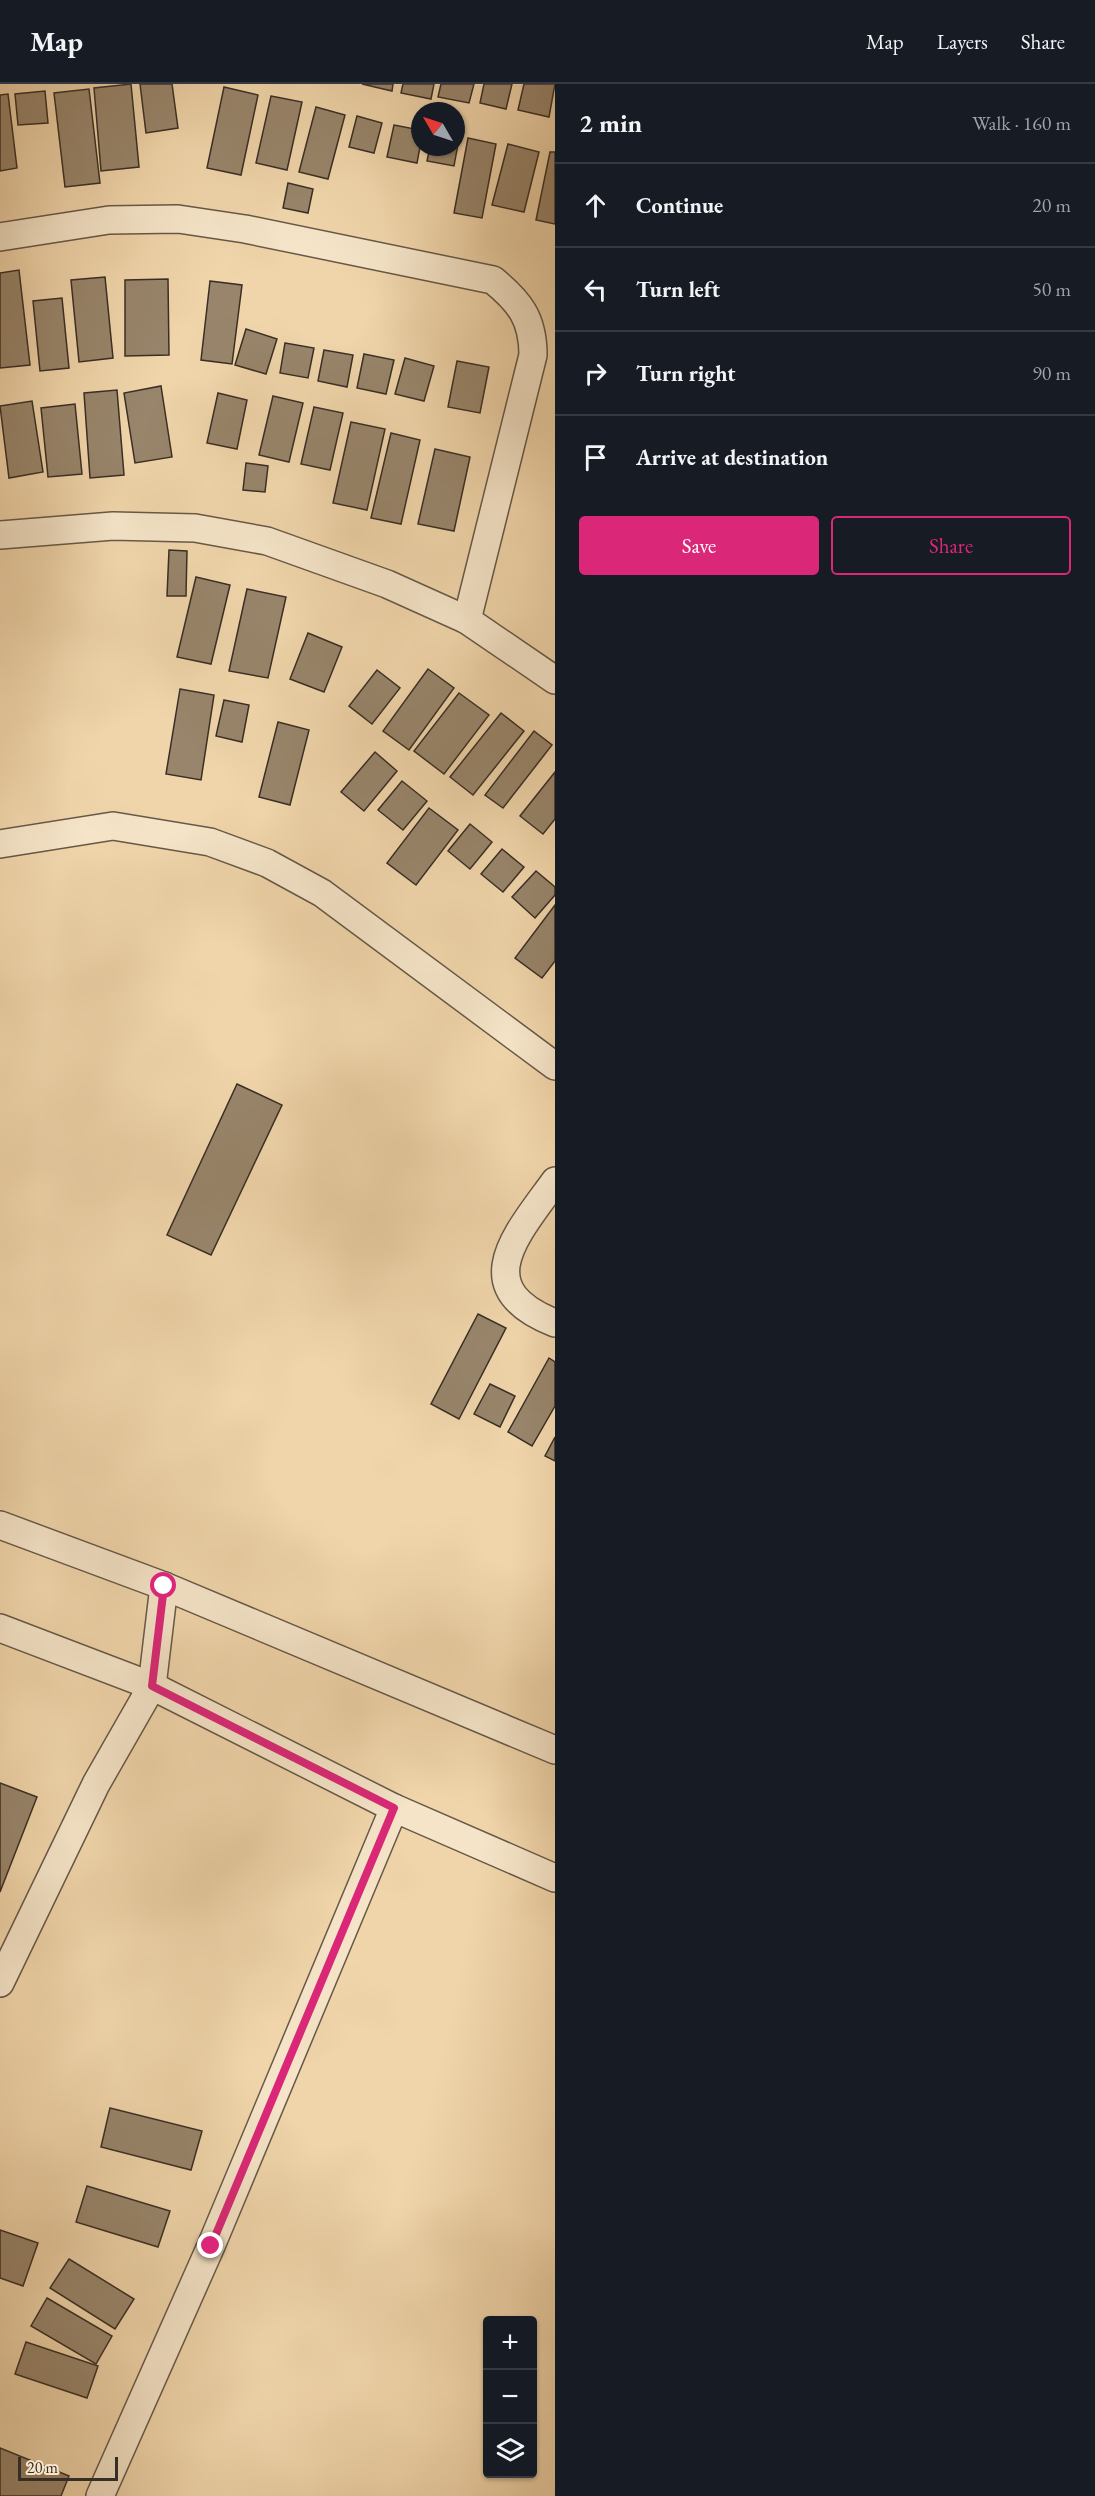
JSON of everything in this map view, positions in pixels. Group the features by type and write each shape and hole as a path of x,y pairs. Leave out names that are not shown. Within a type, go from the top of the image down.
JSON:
{"street":[{"path":"0,237 109,220 178,219 245,229 493,280 508,292 515,298 527,317 533,339 533,355 467,620"},
{"path":"0,535 114,526 195,528 267,541 387,584 467,620 555,680"},
{"path":"0,844 113,826 210,842 267,863 322,893 555,1066"},
{"path":"555,1181 521,1228 507,1256 504,1278 513,1297 529,1311 555,1323"},
{"path":"0,1525 164,1586 555,1750"},
{"path":"0,1983 96,1784 152,1686 164,1586"},
{"path":"0,1628 152,1686 394,1808 555,1878"},
{"path":"100,2496 211,2246 394,1808"}],"building":[{"path":"131,84 139,167 101,171 94,88"},
{"path":"140,84 172,84 178,128 146,133"},
{"path":"362,84 393,84 392,91"},
{"path":"403,84 434,84 431,99 401,93"},
{"path":"441,84 474,84 469,103 438,97"},
{"path":"484,84 512,84 506,109 480,103"},
{"path":"524,84 555,84 549,117 518,110"},
{"path":"224,87 258,95 241,175 207,168"},
{"path":"89,89 100,183 65,187 54,93"},
{"path":"45,91 48,123 18,125 15,94"},
{"path":"8,94 17,168 0,171 0,95"},
{"path":"271,96 302,102 287,170 256,163"},
{"path":"316,107 345,115 328,179 299,172"},
{"path":"357,116 382,123 374,153 349,147"},
{"path":"394,125 411,128 411,156 418,156 417,163 387,157"},
{"path":"468,138 496,144 482,218 454,213"},
{"path":"508,144 539,152 524,212 492,205"},
{"path":"550,152 555,152 555,224 536,220"},
{"path":"428,156 456,156 454,166 427,161"},
{"path":"288,183 313,189 308,213 283,208"},
{"path":"19,270 30,365 0,368 0,273"},
{"path":"105,277 113,358 79,362 71,280"},
{"path":"168,279 169,355 125,356 125,280"},
{"path":"210,281 242,285 232,364 201,360"},
{"path":"62,298 69,368 40,371 33,301"},
{"path":"246,329 277,339 266,374 235,365"},
{"path":"285,343 314,348 308,378 280,373"},
{"path":"324,350 353,355 347,387 318,381"},
{"path":"364,354 394,360 386,394 357,388"},
{"path":"405,358 434,366 424,401 395,394"},
{"path":"457,361 489,367 480,413 448,407"},
{"path":"161,386 172,457 135,463 124,393"},
{"path":"117,390 124,475 90,478 84,393"},
{"path":"218,393 247,400 237,449 207,443"},
{"path":"273,396 303,403 289,462 259,455"},
{"path":"32,401 43,472 9,478 0,406"},
{"path":"75,404 82,474 48,477 41,408"},
{"path":"314,407 343,413 330,470 301,464"},
{"path":"351,422 385,429 367,510 333,503"},
{"path":"391,433 420,440 401,524 371,518"},
{"path":"435,449 470,457 454,531 418,524"},
{"path":"246,463 268,466 265,492 243,490"},
{"path":"169,550 187,551 186,596 167,596"},
{"path":"196,577 230,585 211,664 177,657"},
{"path":"247,589 286,597 268,678 229,671"},
{"path":"308,633 342,647 324,692 290,679"},
{"path":"428,669 454,688 409,750 383,731"},
{"path":"377,670 400,688 372,724 349,706"},
{"path":"180,689 214,695 201,780 166,774"},
{"path":"459,693 489,715 444,774 414,751"},
{"path":"224,700 249,705 242,742 216,736"},
{"path":"501,713 524,731 473,795 450,777"},
{"path":"278,722 309,730 290,805 259,797"},
{"path":"534,731 552,745 503,808 485,795"},
{"path":"375,752 397,771 364,811 341,792"},
{"path":"555,772 555,819 543,834 520,816"},
{"path":"402,781 427,801 403,830 378,810"},
{"path":"429,808 458,830 416,885 387,863"},
{"path":"470,824 492,842 470,869 448,851"},
{"path":"502,849 524,867 503,892 481,874"},
{"path":"536,871 555,887 555,895 535,918 512,897"},
{"path":"555,905 555,961 542,978 515,958"},
{"path":"237,1084 282,1105 211,1255 167,1235"},
{"path":"478,1314 506,1328 459,1419 431,1404"},
{"path":"549,1358 555,1362 555,1406 532,1446 508,1432"},
{"path":"490,1384 515,1396 500,1427 474,1414"},
{"path":"555,1437 555,1461 545,1456"},
{"path":"0,1783 37,1797 0,1892"},
{"path":"110,2108 202,2131 191,2170 101,2147"},
{"path":"87,2186 170,2211 158,2247 76,2222"},
{"path":"0,2230 38,2243 23,2286 0,2278"},
{"path":"69,2259 134,2299 115,2329 50,2288"},
{"path":"47,2298 112,2336 96,2364 31,2326"},
{"path":"26,2342 98,2366 87,2398 15,2374"},
{"path":"0,2448 69,2476 61,2496 0,2496"}],"route":[{"path":"164,1586 152,1686 394,1808 211,2246"}]}
